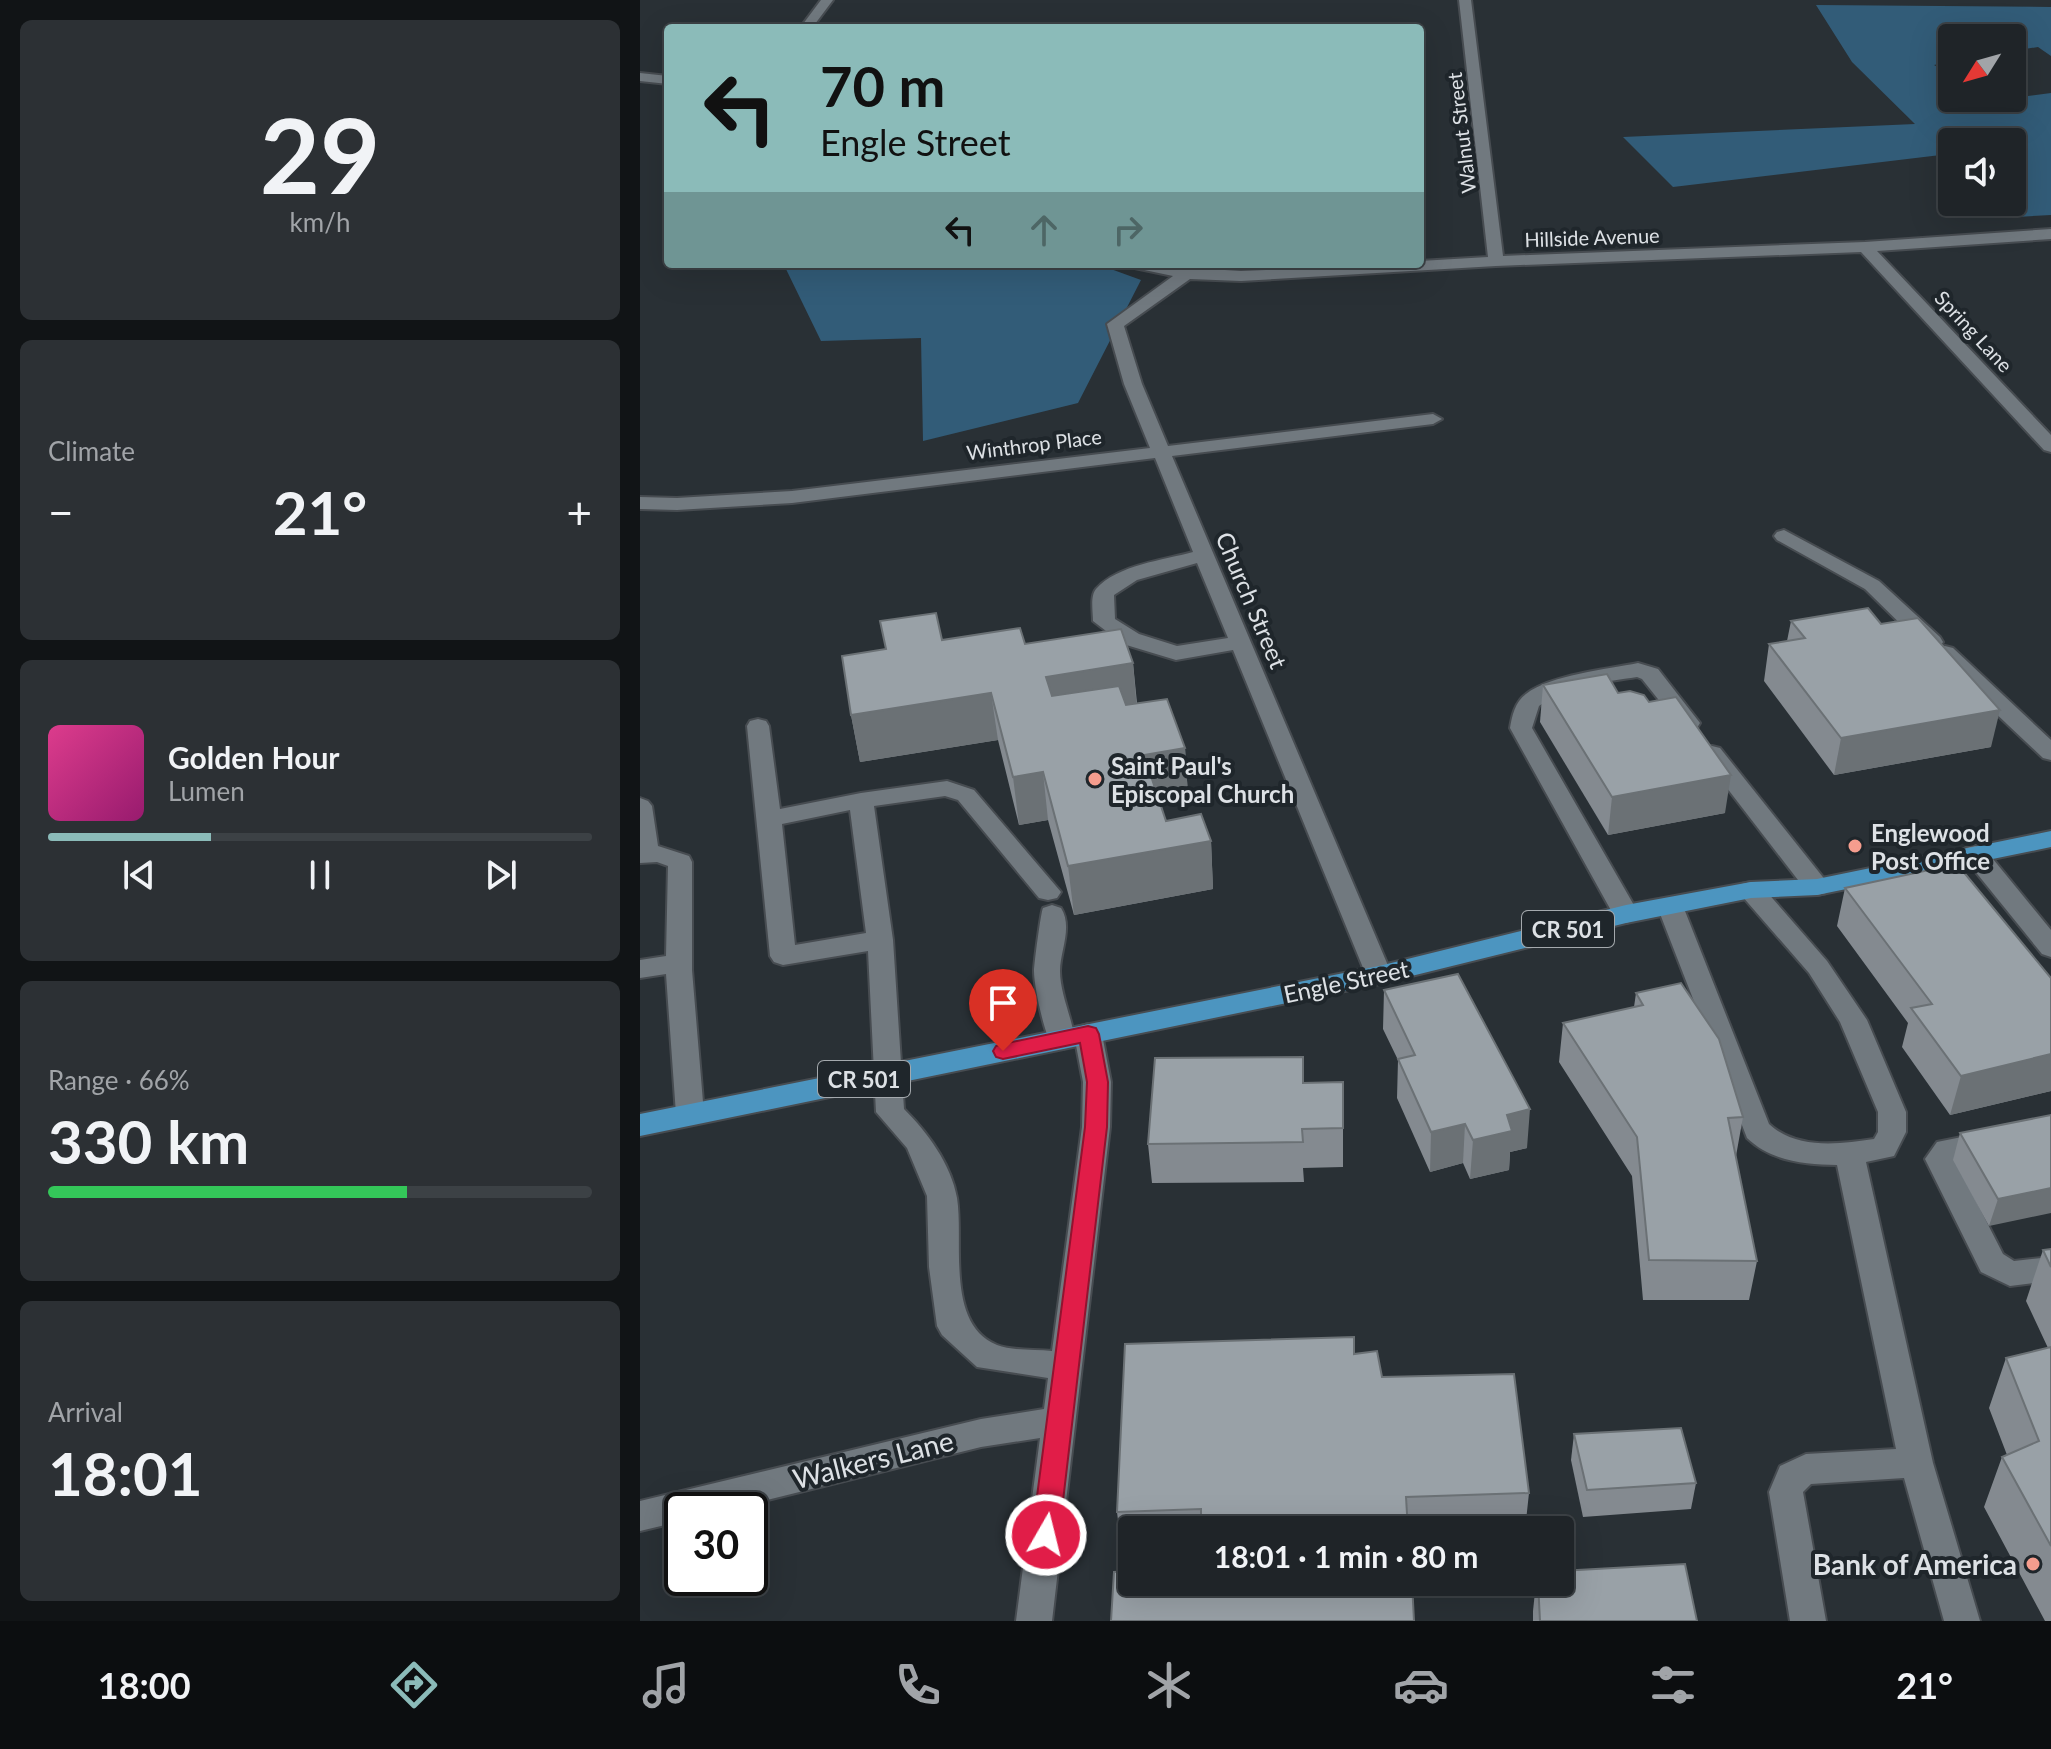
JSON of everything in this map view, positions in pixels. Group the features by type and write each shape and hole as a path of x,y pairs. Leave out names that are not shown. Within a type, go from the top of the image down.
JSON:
{"main road":[{"name":"Engle Street","path":"640,1125 1379,975 1626,914 1751,890 1817,887 2051,839"}],"street":[{"path":"809,24 827,0"},
{"name":"Walnut Street","path":"1465,0 1496,261"},
{"path":"640,77 664,80"},
{"name":"Hillside Avenue","path":"1424,265 1865,247 2051,234"},
{"name":"Spring Lane","path":"1865,247 2051,446"},
{"name":"Hillside Avenue","path":"1156,268 1187,274 1241,276 1377,268"},
{"name":"Church Street","path":"1187,274 1115,324 1133,384 1379,975"},
{"name":"Winthrop Place","path":"640,503 751,501 1433,419"},
{"path":"1784,536 1872,585 2051,753"},
{"path":"1205,555 1130,576 1104,593 1104,621 1131,639 1176,653 1241,642"},
{"path":"1888,631 1937,646"},
{"path":"1626,914 1521,728 1524,713 1534,699 1638,670 1650,674 1690,725"},
{"path":"758,726 783,956 880,940"},
{"path":"1712,753 1817,887"},
{"path":"769,819 861,800 947,788 966,795 1050,903 1052,946 1047,971 1097,1082 1097,1109 1068,1367 1034,1621"},
{"path":"861,800 880,940 890,1112 919,1142 942,1196 944,1267 953,1326 988,1357 1068,1367"},
{"path":"640,806 644,855 660,854 680,862 679,963 690,1114"},
{"path":"1975,854 2051,948"},
{"path":"1670,906 1757,1130 1765,1141 1779,1148 1850,1155 1884,1148 1892,1132 1892,1112 1853,1020 1818,967 1751,890"},
{"path":"640,969 679,963"},
{"path":"2051,1130 1947,1150 1940,1159 1992,1263 2010,1274 2051,1269"},
{"path":"1850,1155 1916,1463 1962,1621"},
{"name":"Walkers Lane","path":"640,1516 981,1433 1061,1421"},
{"path":"1808,1621 1786,1492 1792,1477 1806,1469 1916,1463"}],"shaded area":[{"path":"1816,5 2051,7 2051,56 2038,47 2026,49 2026,24 1938,24 1938,64 1934,65 1938,67 1938,112 2026,112 2026,96 2051,93 2051,215 2017,217 2016,216 2026,216 2026,128 1938,128 1938,155 1673,187 1623,137 1915,124 1852,62"},
{"path":"785,268 1108,268 1141,280 1078,403 923,441 921,338 821,341"}],"building":[{"path":"1868,608 1881,624 1918,618 2000,710 1841,738 1769,644 1805,638 1791,621"},
{"path":"936,613 942,640 1020,628 1025,644 1121,629 1133,663 1046,677 1052,696 1119,686 1126,705 1167,699 1185,748 1144,755 1166,821 1201,814 1211,841 1068,866 1043,772 1013,777 991,693 851,715 842,656 886,649 880,621"},
{"path":"1607,674 1618,693 1630,691 1644,695 1649,702 1676,697 1731,775 1612,797 1543,685"},
{"path":"1957,864 2051,978 2051,1054 1961,1076 1911,1008 1932,1004 1845,888"},
{"path":"1458,974 1530,1109 1507,1115 1512,1131 1473,1140 1465,1124 1431,1132 1398,1059 1415,1055 1384,990"},
{"path":"1681,983 1719,1039 1743,1117 1728,1118 1757,1261 1649,1260 1637,1137 1563,1023 1643,1005 1636,993"},
{"path":"1303,1057 1303,1083 1343,1082 1343,1128 1302,1129 1303,1142 1148,1144 1155,1058"},
{"path":"2051,1115 2051,1188 1998,1199 1960,1133"},
{"path":"2051,1249 2051,1267 2043,1250"},
{"path":"1354,1337 1354,1354 1377,1351 1382,1377 1514,1374 1529,1493 1406,1497 1407,1516 1201,1516 1201,1509 1117,1512 1125,1344"},
{"path":"2051,1347 2051,1546 2002,1457 2039,1441 2006,1358"},
{"path":"1681,1428 1696,1483 1587,1490 1574,1434"},
{"path":"1685,1564 1697,1621 1540,1621 1539,1596 1574,1596 1574,1570"},
{"path":"1114,1572 1118,1572 1118,1596 1413,1596 1414,1621 1111,1621"}],"place":[{"name":"Saint Paul's Episcopal Church","path":"1095,779"},
{"name":"Englewood Post Office","path":"1855,846"},
{"name":"Bank of America","path":"2033,1564"}],"route":[{"path":"1003,1051 1088,1034 1097,1082 1096,1127 1046,1535"}]}
